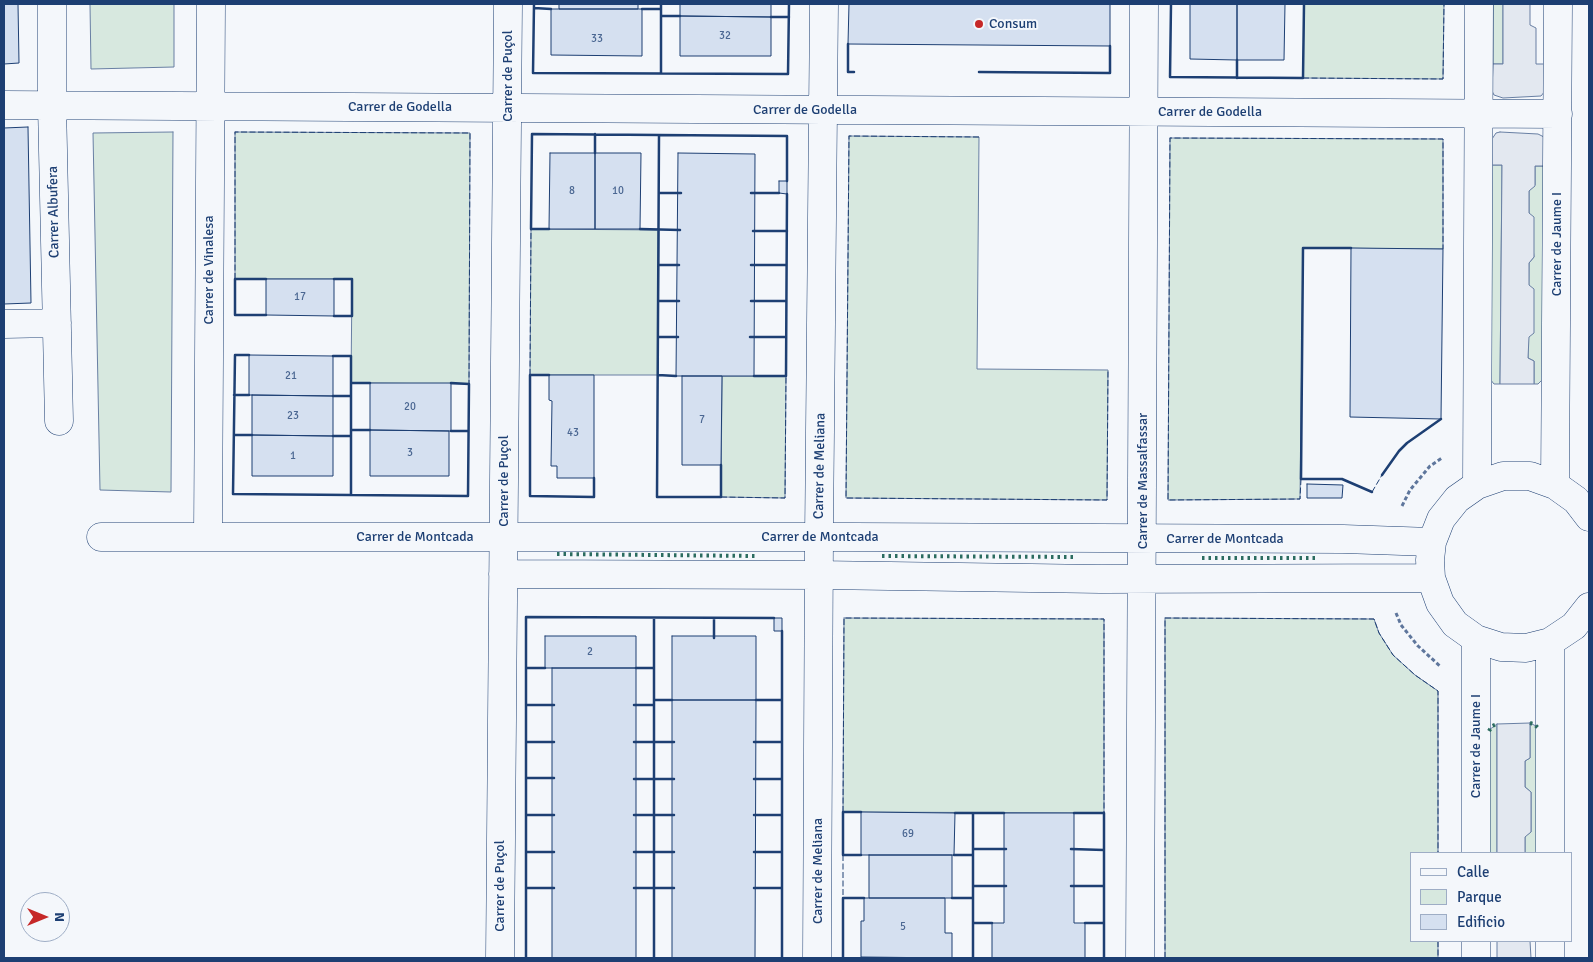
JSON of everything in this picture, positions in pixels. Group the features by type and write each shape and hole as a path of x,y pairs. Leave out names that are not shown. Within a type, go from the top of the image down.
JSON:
{"street":[{"name":"Carrer Albufera","path":"52,4 52,105 59,421"},
{"name":"Carrer de Vinalesa","path":"208,536 211,4"},
{"name":"Carrer de Puçol","path":"500,958 508,4"},
{"name":"Carrer de Meliana","path":"817,958 824,4"},
{"name":"Carrer de Massalfassar","path":"1140,958 1144,4"},
{"path":"1477,484 1479,4"},
{"name":"Carrer de Jaume I","path":"1555,485 1558,4"},
{"name":"Carrer de Godella","path":"4,104 1558,114"},
{"path":"4,324 57,323"},
{"path":"1589,517 1576,500 1555,485 1530,476 1503,476 1477,484 1457,499 1441,518 1432,542 1430,560 1431,578 1440,603 1455,624 1476,639 1501,647 1526,648 1550,642 1574,626 1589,607"},
{"name":"Carrer de Montcada","path":"101,537 819,537 1432,542"},
{"path":"503,574 1142,579 1431,578"},
{"name":"Carrer de Jaume I","path":"1476,639 1476,852"},
{"path":"1550,642 1550,852"},
{"path":"1476,942 1476,958"},
{"path":"1550,942 1550,958"}],"path":[{"path":"1400,510 1410,490 1430,466 1446,455"},
{"path":"1394,610 1401,625 1418,646 1447,670"}],"green space":[{"path":"90,4 174,4 174,67 91,69"},
{"path":"1304,4 1444,4 1443,79 1303,78"},
{"path":"1493,4 1503,4 1503,64 1493,64"},
{"path":"173,132 171,492 100,490 93,133"},
{"path":"235,132 470,133 469,384 351,383 352,279 235,279"},
{"path":"849,136 979,137 977,369 1108,370 1107,500 846,498"},
{"path":"1170,138 1443,139 1443,249 1303,248 1300,499 1168,500"},
{"path":"1491,165 1502,165 1500,384 1494,384 1490,379"},
{"path":"1535,166 1545,166 1544,378 1538,384 1534,384 1534,361 1528,358 1529,263 1534,257 1529,213 1529,191 1535,185"},
{"path":"531,229 659,230 658,375 530,375"},
{"path":"722,376 786,376 785,498 721,497"},
{"path":"844,618 1104,619 1104,813 843,812"},
{"path":"1165,618 1374,619 1379,633 1393,655 1415,675 1438,691 1438,852 1410,852 1410,942 1438,942 1438,958 1165,958"},
{"path":"1530,723 1538,727 1540,852 1525,852 1525,836 1531,832 1531,792 1525,787 1525,761 1530,758"},
{"path":"1497,724 1497,852 1488,852 1489,730"}],"shaded area":[{"path":"1503,4 1530,4 1530,25 1536,28 1536,64 1545,64 1545,91 1541,96 1503,98 1494,95 1492,91 1493,64 1503,64"},
{"path":"1496,133 1538,134 1544,137 1545,166 1535,166 1535,186 1529,191 1529,213 1534,217 1534,257 1529,263 1529,285 1534,289 1534,333 1529,337 1528,358 1534,361 1534,384 1500,384 1502,165 1491,165 1492,139"},
{"path":"1530,723 1530,758 1525,761 1525,787 1531,792 1531,832 1525,837 1525,852 1497,852 1497,724"},
{"path":"1497,942 1530,942 1531,958 1497,958"}],"building":[{"path":"4,4 18,4 19,63 4,64"},
{"path":"559,4 638,4 638,9 559,9"},
{"path":"680,4 771,4 771,17 680,16"},
{"name":"Consum","path":"849,4 1110,4 1110,46 848,44"},
{"path":"1190,4 1237,4 1237,60 1190,59"},
{"path":"1237,4 1285,4 1284,60 1237,60"},
{"path":"551,9 642,9 642,56 551,55"},
{"path":"680,16 771,17 771,56 680,56"},
{"path":"28,127 31,303 4,304 4,128"},
{"path":"550,153 595,153 595,229 549,229"},
{"path":"595,153 641,153 640,229 595,229"},
{"path":"678,153 755,154 754,376 676,376"},
{"path":"779,181 787,181 787,194 779,193"},
{"path":"1351,248 1443,249 1441,419 1350,417"},
{"path":"266,279 334,279 334,316 266,315"},
{"path":"249,355 333,356 333,396 249,395"},
{"path":"549,375 594,375 594,478 557,478 557,466 551,466 552,401 549,400"},
{"path":"682,376 722,376 721,465 682,465"},
{"path":"370,383 451,383 451,431 370,430"},
{"path":"252,395 333,396 333,436 252,435"},
{"path":"370,430 449,431 449,476 370,476"},
{"path":"252,435 333,436 333,476 252,476"},
{"path":"1307,484 1343,485 1342,498 1307,498"},
{"path":"774,618 782,618 782,631 774,631"},
{"path":"545,636 636,636 636,668 545,668"},
{"path":"672,636 756,636 756,700 672,700"},
{"path":"552,668 636,668 636,958 552,958"},
{"path":"672,700 756,700 755,958 672,958"},
{"path":"861,812 955,813 954,855 861,855"},
{"path":"1004,813 1074,813 1074,923 1085,923 1085,958 992,958 992,923 1004,923"},
{"path":"869,855 952,855 952,898 869,898"},
{"path":"864,898 945,898 945,933 952,933 952,958 861,957 861,921 864,921"}],"hedge":[{"path":"557,554 755,556"},
{"path":"882,556 1073,557"},
{"path":"1202,558 1318,558"},
{"path":"1530,723 1539,729"},
{"path":"1489,731 1492,726 1497,724"}],"fence":[{"path":"1303,78 1443,79 1444,4"},
{"path":"235,279 235,132 470,133 469,384"},
{"path":"979,137 849,136 846,498 1107,500 1108,370"},
{"path":"1301,479 1300,499 1168,500 1170,138 1443,139 1443,249"},
{"path":"530,375 531,229"},
{"path":"721,497 785,498 786,376"},
{"path":"1372,492 1382,475"},
{"path":"843,812 844,618 1104,619 1104,813"},
{"path":"1165,958 1165,618 1374,619 1379,633 1393,655 1415,675 1438,691 1438,852"},
{"path":"843,855 843,898"},
{"path":"1438,942 1438,958"}],"wall":[{"path":"534,4 533,73 788,74 789,4"},
{"path":"661,4 661,73"},
{"path":"1171,4 1170,77 1303,78 1304,4"},
{"path":"534,8 551,9"},
{"path":"642,9 661,9"},
{"path":"661,16 680,16"},
{"path":"771,17 789,17"},
{"path":"848,44 848,72 854,72"},
{"path":"979,72 1110,73 1110,46"},
{"path":"1237,60 1237,78"},
{"path":"549,229 531,229 532,134 787,136 787,181"},
{"path":"595,134 595,153"},
{"path":"659,135 657,497 721,497 721,465"},
{"path":"659,193 681,193"},
{"path":"751,193 779,193"},
{"path":"754,376 786,376 787,194"},
{"path":"640,229 680,230"},
{"path":"753,231 787,231"},
{"path":"1351,248 1303,248 1301,479 1342,479 1372,492"},
{"path":"659,265 679,265"},
{"path":"751,265 786,265"},
{"path":"266,279 235,279 235,315 266,315"},
{"path":"334,279 352,279 352,316 334,316"},
{"path":"659,301 679,301"},
{"path":"751,301 786,301"},
{"path":"658,337 678,337"},
{"path":"750,337 786,337"},
{"path":"249,355 235,355 233,494 468,496 469,384 451,383"},
{"path":"333,356 351,356 351,494"},
{"path":"549,375 530,375 530,496 594,497 594,478"},
{"path":"658,375 676,376"},
{"path":"351,383 370,383"},
{"path":"234,395 249,395"},
{"path":"333,396 351,396"},
{"path":"1382,475 1407,443 1441,419"},
{"path":"351,430 370,430"},
{"path":"451,431 468,431"},
{"path":"234,435 252,435"},
{"path":"333,436 351,436"},
{"path":"526,958 526,617 774,618"},
{"path":"654,618 654,958"},
{"path":"714,618 714,638"},
{"path":"782,631 782,958"},
{"path":"526,668 545,668"},
{"path":"636,668 654,668"},
{"path":"654,700 672,700"},
{"path":"756,700 782,700"},
{"path":"526,705 554,705"},
{"path":"634,705 654,705"},
{"path":"526,742 554,742"},
{"path":"634,742 674,742"},
{"path":"754,742 782,742"},
{"path":"526,778 554,778"},
{"path":"634,779 674,779"},
{"path":"754,779 782,779"},
{"path":"861,812 843,812 843,855 861,855"},
{"path":"955,813 1004,813"},
{"path":"973,813 973,958"},
{"path":"1074,813 1104,813 1104,958"},
{"path":"526,815 554,815"},
{"path":"634,815 674,815"},
{"path":"754,815 782,815"},
{"path":"973,849 1006,849"},
{"path":"1071,849 1104,850"},
{"path":"526,852 554,852"},
{"path":"634,852 674,852"},
{"path":"754,852 782,852"},
{"path":"954,855 973,855"},
{"path":"973,886 1006,886"},
{"path":"1071,886 1104,886"},
{"path":"526,888 554,888"},
{"path":"634,888 674,888"},
{"path":"754,888 782,888"},
{"path":"843,958 843,898 864,898"},
{"path":"952,898 973,898"},
{"path":"973,923 992,923"},
{"path":"1085,923 1104,923"}],"place":[{"name":"Consum","path":"979,24"}]}
